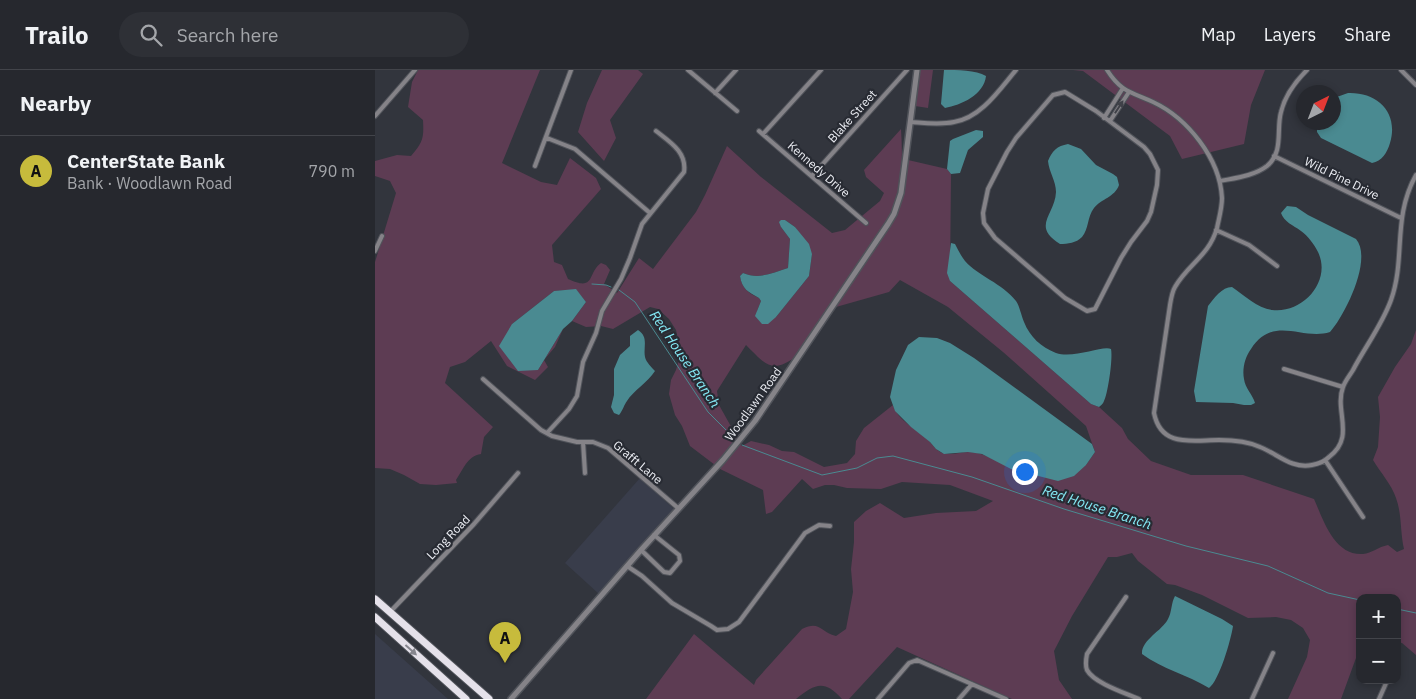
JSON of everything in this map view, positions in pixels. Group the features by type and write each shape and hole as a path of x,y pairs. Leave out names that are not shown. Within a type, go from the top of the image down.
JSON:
{"highway":[{"path":"375,599 489,699"},
{"path":"375,617 466,699"}],"street":[{"path":"375,116 415,70"},
{"path":"535,166 571,70"},
{"path":"688,70 737,112"},
{"path":"715,93 736,70"},
{"path":"763,134 821,70"},
{"name":"Blake Street","path":"812,176 907,70"},
{"name":"Woodlawn Road","path":"511,699 678,508 723,460 755,421 888,224 894,214 901,193 917,70"},
{"path":"910,122 938,124 955,122 967,117 988,102 1016,70"},
{"path":"1107,70 1123,88 1153,102 1184,124 1206,152 1220,182 1222,198 1220,214 1209,248 1182,277 1175,288 1170,305 1154,406 1156,421 1161,429 1176,440 1186,442 1229,440 1244,442 1260,447 1289,463 1300,466 1313,465 1325,460 1336,452 1342,441 1344,428 1341,410 1343,387 1384,317 1391,300 1397,278 1401,218 1409,188 1416,175"},
{"path":"1220,182 1255,172 1267,165 1274,156 1279,141 1281,112 1287,95 1307,70"},
{"path":"1401,70 1416,85"},
{"path":"1104,118 1123,88"},
{"path":"1065,92 1109,121 1144,147 1150,154 1158,170 1157,185 1147,221 1121,258 1095,309 1087,311 1065,298 995,238 985,223 983,213 988,189 1007,152 1030,121 1053,95 1065,92"},
{"path":"1109,121 1129,92"},
{"path":"547,433 569,409 577,396 583,362 596,333 602,311 621,279 642,224 684,172 684,159 680,152 657,131"},
{"name":"Kennedy Drive","path":"759,131 866,223"},
{"path":"547,138 575,149 649,213"},
{"name":"Wild Pine Drive","path":"1274,156 1401,218"},
{"path":"1216,230 1239,239 1277,266"},
{"path":"375,251 382,236"},
{"path":"1285,369 1343,387"},
{"name":"Grafft Lane","path":"483,379 547,433 565,440 593,442 608,448 678,508"},
{"path":"583,442 585,473"},
{"path":"1325,460 1363,518"},
{"name":"Long Road","path":"390,612 474,524 518,474"},
{"path":"627,566 683,610 717,630 728,629 739,622 805,533 819,525 830,526"},
{"path":"641,550 664,572 670,573 680,561 679,555 655,535"},
{"path":"1126,597 1087,654 1085,661 1087,669 1093,677 1139,699"},
{"path":"1252,699 1273,653"},
{"path":"878,699 913,661 920,660 1006,699"},
{"path":"959,699 972,684"},
{"path":"1379,699 1386,684"}],"shaded area":[{"path":"418,70 540,70 502,163 541,182 557,185 570,158 596,178 601,189 552,245 554,262 562,265 568,279 583,283 590,280 601,263 606,265 610,270 604,284 617,293 639,258 653,269 696,212 727,146 761,177 832,233 845,230 880,201 884,193 866,177 864,170 901,129 902,165 899,189 892,212 886,223 798,355 782,365 775,366 764,362 746,345 717,391 719,405 738,439 715,465 690,446 682,426 675,415 669,394 671,380 681,353 676,330 669,319 658,309 650,307 613,329 601,326 586,327 572,321 586,302 576,290 554,291 512,324 538,370 544,360 548,367 535,380 507,366 491,341 465,362 450,367 445,383 493,427 484,437 481,454 469,460 456,480 457,483 420,484 390,469 375,468 375,262 396,193 390,181 375,176 375,161 397,155 411,156 420,143 423,136 423,120 408,107 412,82","holes":["785,220 795,227 812,254 809,276 776,317 757,311 761,301 746,290 740,276 743,273 760,276 788,268 790,239 781,227"]},
{"path":"602,70 638,70 643,74 610,120 616,138 604,161 578,132 587,103"},
{"path":"920,70 933,70 928,108 915,106"},
{"path":"1073,70 1265,70 1251,105 1244,144 1182,159 1170,136 1083,71"},
{"path":"908,160 947,169 951,174 950,281 1091,404 1099,407 1122,428 1128,439 1151,461 1191,475 1243,475 1314,499 1331,535 1344,549 1353,553 1363,554 1388,545 1397,552 1404,549 1396,498 1389,483 1373,460 1378,447 1380,417 1378,397 1411,344 1416,330 1416,655 1401,643 1401,594 1356,594 1356,658 1341,699 1288,699 1307,657 1310,640 1303,628 1291,620 1276,617 1248,618 1202,595 1167,584 1138,561 1132,553 1108,557 1072,616 1054,651 1059,680 1072,699 1012,699 897,647 849,699 842,699 830,688 819,686 814,687 796,699 646,699 694,634 754,685 756,680 802,629 816,626 836,636 846,629 853,592 851,569 854,522 866,511 880,503 904,518 936,513 976,511 993,501 950,485 902,482 881,489 825,485 813,489 802,479 772,512 766,514 763,490 718,468 740,444 742,446 751,441 769,445 782,451 794,452 824,467 847,463 855,454 856,441 864,428 893,405 895,411 903,420 945,454 973,452 995,460 1086,465 1095,452 1086,426 1003,352 948,307 900,280 889,292 836,307 896,215 903,193"},
{"path":"563,329 555,347 544,360"},
{"path":"640,478 674,509 599,594 565,563"},
{"path":"375,634 448,699 375,699"}],"water":[{"path":"944,70 972,71 986,76 981,89 971,98 945,108 941,104"},
{"path":"1348,93 1368,96 1384,106 1389,114 1392,132 1390,143 1384,156 1376,162 1372,163 1321,138 1317,132 1317,130 1341,130 1341,96"},
{"path":"976,130 983,131 983,137 968,150 960,173 951,174 947,169 950,141"},
{"path":"1068,144 1081,149 1096,165 1117,177 1119,185 1111,195 1094,208 1082,237 1072,243 1060,244 1051,238 1046,226 1056,192 1048,161 1055,150"},
{"path":"1287,206 1296,207 1356,239 1360,248 1359,273 1343,313 1330,332 1309,334 1279,331 1269,333 1260,339 1247,356 1243,371 1247,388 1255,403 1244,405 1196,402 1194,391 1208,306 1219,293 1228,287 1232,287 1261,307 1283,310 1294,307 1304,301 1318,284 1321,274 1321,263 1318,252 1306,235 1282,216 1281,213"},
{"path":"785,220 795,227 809,244 812,254 809,276 776,317 768,324 762,324 755,316 761,301 744,287 740,276 743,273 755,276 766,275 788,268 790,239 781,227 779,222"},
{"path":"951,243 955,244 970,266 1004,289 1016,301 1029,332 1046,348 1063,354 1111,349 1109,383 1104,402 1099,407 1091,404 950,281 947,273"},
{"path":"576,289 586,302 572,321 563,329 538,370 518,371 499,346 512,324 554,291"},
{"path":"638,330 645,339 646,359 655,371 630,397 619,415 614,413 611,407 614,395 614,369 620,355 630,346 630,336"},
{"path":"919,337 937,338 950,343 974,358 1092,444 1095,452 1086,465 1074,476 1058,481 1011,469 982,454 968,452 944,454 936,449 895,411 890,397 896,370 908,345"},
{"path":"1175,596 1233,626 1217,677 1209,688 1158,664 1142,654 1145,644 1168,619"}],"waterway":[{"name":"Red House Branch","path":"592,284 611,287"},
{"name":"Red House Branch","path":"619,290 635,302 708,412 735,439"},
{"name":"Red House Branch","path":"742,445 822,475 857,468 877,458 893,456 972,477 1064,509 1186,546 1268,566 1328,593 1356,599"},
{"name":"Red House Branch","path":"1401,610 1416,613"}],"place":[{"name":"CenterState Bank","path":"505,663"}]}
